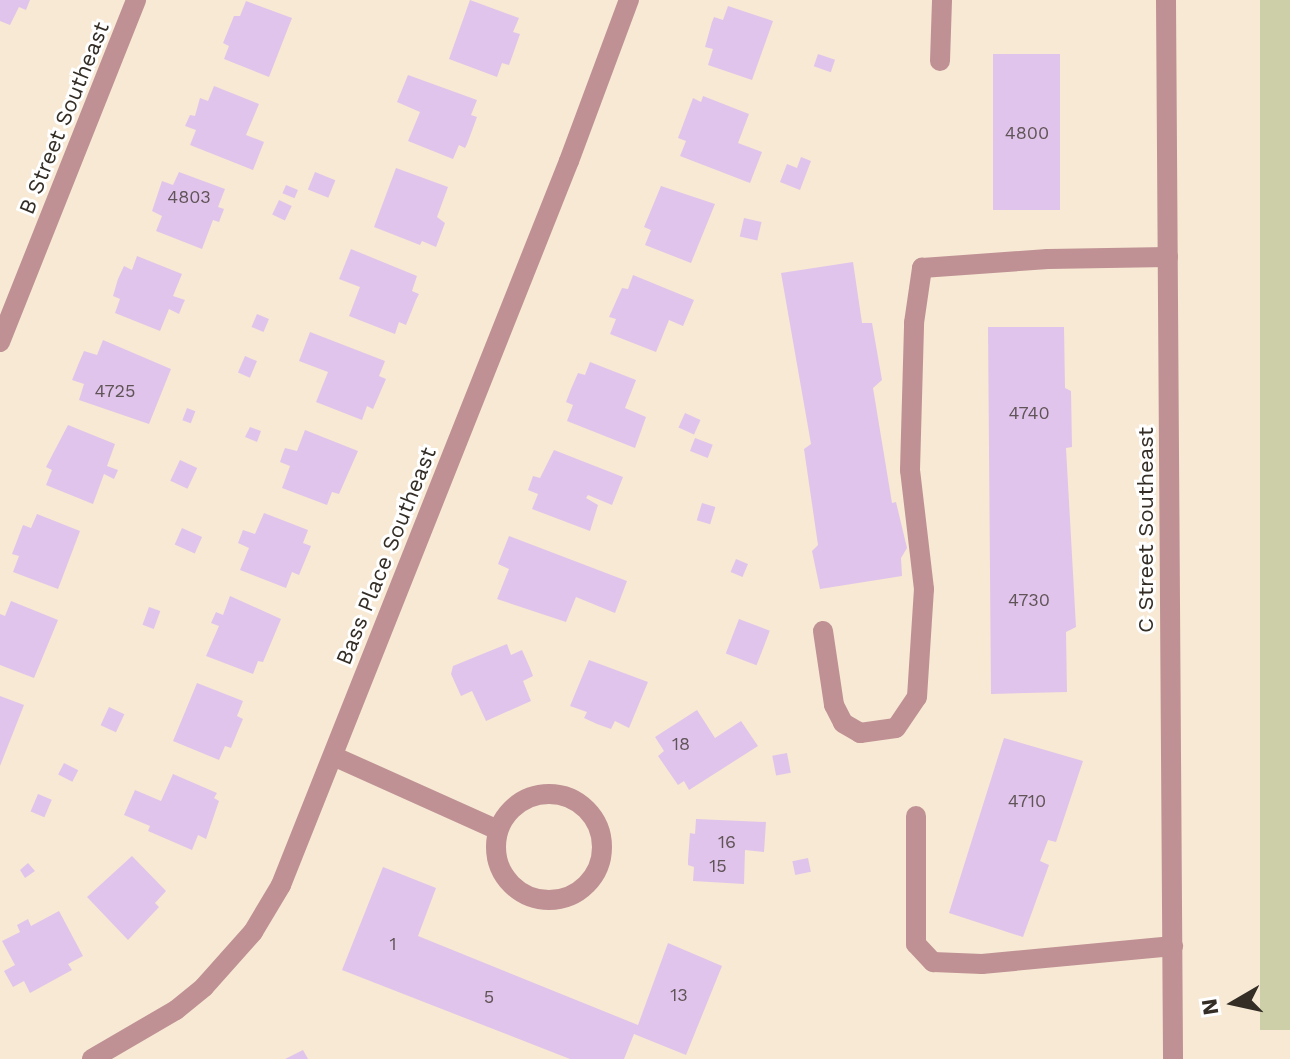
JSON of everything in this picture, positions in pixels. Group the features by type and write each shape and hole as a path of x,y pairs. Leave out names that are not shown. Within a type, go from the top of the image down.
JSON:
{"street":[{"name":"B Street Southeast","path":"0,342 136,0"},
{"name":"Bass Place Southeast","path":"92,1059 176,1010 204,987 242,947 289,869 569,161 629,0"},
{"path":"940,61 942,0"},
{"name":"C Street Southeast","path":"1166,0 1173,1059"},
{"path":"823,631 834,705 843,723 860,733 896,728 917,697 924,589 910,470 914,323 922,268 1048,259 1168,257"},
{"path":"333,756 498,830"},
{"path":"557,794 576,802 590,814 599,830 600,864 590,881 577,893 559,900 536,899 519,892 506,879 498,862 498,830 507,814 521,801 539,795 557,794"},
{"path":"916,816 916,944 933,962 982,964 1173,946"}],"green space":[{"path":"1260,0 1290,0 1290,1030 1260,1030"}],"building":[{"path":"0,0 30,0 26,10 19,7 10,25 0,21"},
{"path":"470,0 519,18 513,32 520,34 509,65 502,63 497,77 449,59"},
{"path":"246,1 292,18 269,77 224,59 229,46 223,43 234,16 240,16"},
{"path":"728,6 773,21 752,80 708,65 713,49 705,47 712,22 714,17 723,20"},
{"path":"818,54 835,60 831,72 814,66"},
{"path":"993,54 1060,54 1060,210 993,210"},
{"path":"408,75 477,100 471,115 477,117 467,144 465,148 459,145 453,159 408,141 420,112 397,102"},
{"path":"214,86 259,104 246,135 264,142 253,170 190,145 196,130 185,126 190,115 195,116 200,98 208,101"},
{"path":"703,96 749,114 738,143 762,152 750,183 680,156 686,141 678,138 693,98 701,102"},
{"path":"801,157 811,161 800,190 780,182 787,164 797,168"},
{"path":"396,168 448,187 437,217 445,223 436,247 422,241 420,245 374,227"},
{"path":"179,172 225,189 218,207 224,209 219,222 213,220 202,249 156,231 162,216 152,211 162,181 173,185"},
{"path":"315,172 335,180 328,198 308,190"},
{"path":"286,185 298,190 294,198 282,193"},
{"path":"661,186 715,204 691,263 645,245 651,230 644,227"},
{"path":"279,200 292,206 285,220 272,215"},
{"path":"744,218 762,222 757,241 740,237"},
{"path":"351,249 417,276 412,291 419,294 406,325 399,322 395,334 349,316 360,287 339,279"},
{"path":"137,256 182,274 173,296 185,300 179,314 169,309 160,331 115,313 120,299 113,296 118,279 124,266 132,270"},
{"path":"853,262 862,323 872,323 882,380 873,388 892,503 896,502 907,548 901,558 902,576 820,589 812,551 818,545 804,449 811,444 781,273"},
{"path":"633,275 694,300 683,326 669,320 656,352 610,334 616,319 609,317 622,288 628,289"},
{"path":"257,314 269,319 263,332 252,327"},
{"path":"988,327 1064,327 1065,388 1071,391 1072,447 1066,448 1076,627 1066,632 1067,692 991,694"},
{"path":"310,332 385,361 379,376 386,379 373,409 367,406 362,420 316,402 328,372 299,361"},
{"path":"103,340 171,369 149,424 79,400 84,384 72,380 78,365 84,351 97,355"},
{"path":"245,356 257,361 250,378 238,373"},
{"path":"590,362 636,380 625,408 646,417 635,448 567,421 573,405 566,402 571,389 578,373 585,375"},
{"path":"187,408 195,411 191,423 182,420"},
{"path":"685,413 701,420 694,435 678,428"},
{"path":"68,425 115,444 107,466 118,470 114,479 104,474 93,504 46,485 52,470 46,467"},
{"path":"250,427 261,431 257,442 245,437"},
{"path":"305,430 358,451 339,494 332,492 327,505 282,488 290,466 280,462 283,453 285,448 297,451"},
{"path":"695,438 713,445 708,458 690,451"},
{"path":"554,450 623,477 612,505 588,495 586,498 598,505 590,531 532,509 538,494 528,490 533,476 540,478"},
{"path":"180,460 197,468 187,489 170,481"},
{"path":"702,503 715,507 710,524 697,520"},
{"path":"264,513 308,530 303,543 311,546 299,575 292,572 286,588 240,570 249,548 238,543 243,530 255,534"},
{"path":"37,514 80,531 58,589 13,572 19,556 12,554 23,525 31,528"},
{"path":"182,528 202,537 195,553 175,544"},
{"path":"509,536 627,581 615,613 576,597 566,622 497,599 509,569 498,564"},
{"path":"736,559 748,564 742,577 731,572"},
{"path":"230,596 281,619 263,662 258,661 253,674 206,656 219,626 211,623 216,612 223,615"},
{"path":"11,601 58,620 34,678 0,665 0,614 5,616"},
{"path":"149,607 160,611 154,629 143,625"},
{"path":"739,619 770,631 757,665 726,654"},
{"path":"507,644 511,655 522,650 530,668 533,676 523,681 531,701 486,721 472,691 461,696 451,674 453,666"},
{"path":"589,660 648,682 629,728 615,721 611,729 597,724 584,718 587,712 570,706"},
{"path":"197,683 243,701 237,716 243,719 231,748 225,746 219,760 173,741"},
{"path":"0,696 24,705 0,766"},
{"path":"109,707 124,714 116,732 101,725"},
{"path":"697,710 715,738 741,721 758,746 689,790 684,781 678,785 658,756 664,751 655,737"},
{"path":"1004,738 1083,761 1056,842 1048,840 1040,861 1049,865 1023,937 949,913"},
{"path":"787,753 791,773 776,775 772,756"},
{"path":"64,763 78,770 72,782 58,775"},
{"path":"173,774 217,793 214,798 219,801 206,839 198,835 192,850 148,831 150,826 124,815 135,790 161,801"},
{"path":"38,794 52,800 44,817 31,811"},
{"path":"696,819 766,822 764,852 745,850 744,884 693,881 694,867 688,865 688,860 690,833 695,834"},
{"path":"132,856 166,891 155,903 159,907 128,940 87,897"},
{"path":"808,858 811,872 795,875 792,861"},
{"path":"28,863 35,871 25,878 20,870"},
{"path":"383,867 436,888 418,936 638,1025 668,943 722,966 686,1055 634,1034 624,1059 570,1059 342,970"},
{"path":"59,911 83,956 68,964 72,970 30,993 24,981 13,987 4,971 15,965 2,941 20,932 17,925 28,919 31,926"},
{"path":"303,1050 308,1059 285,1059"}]}
